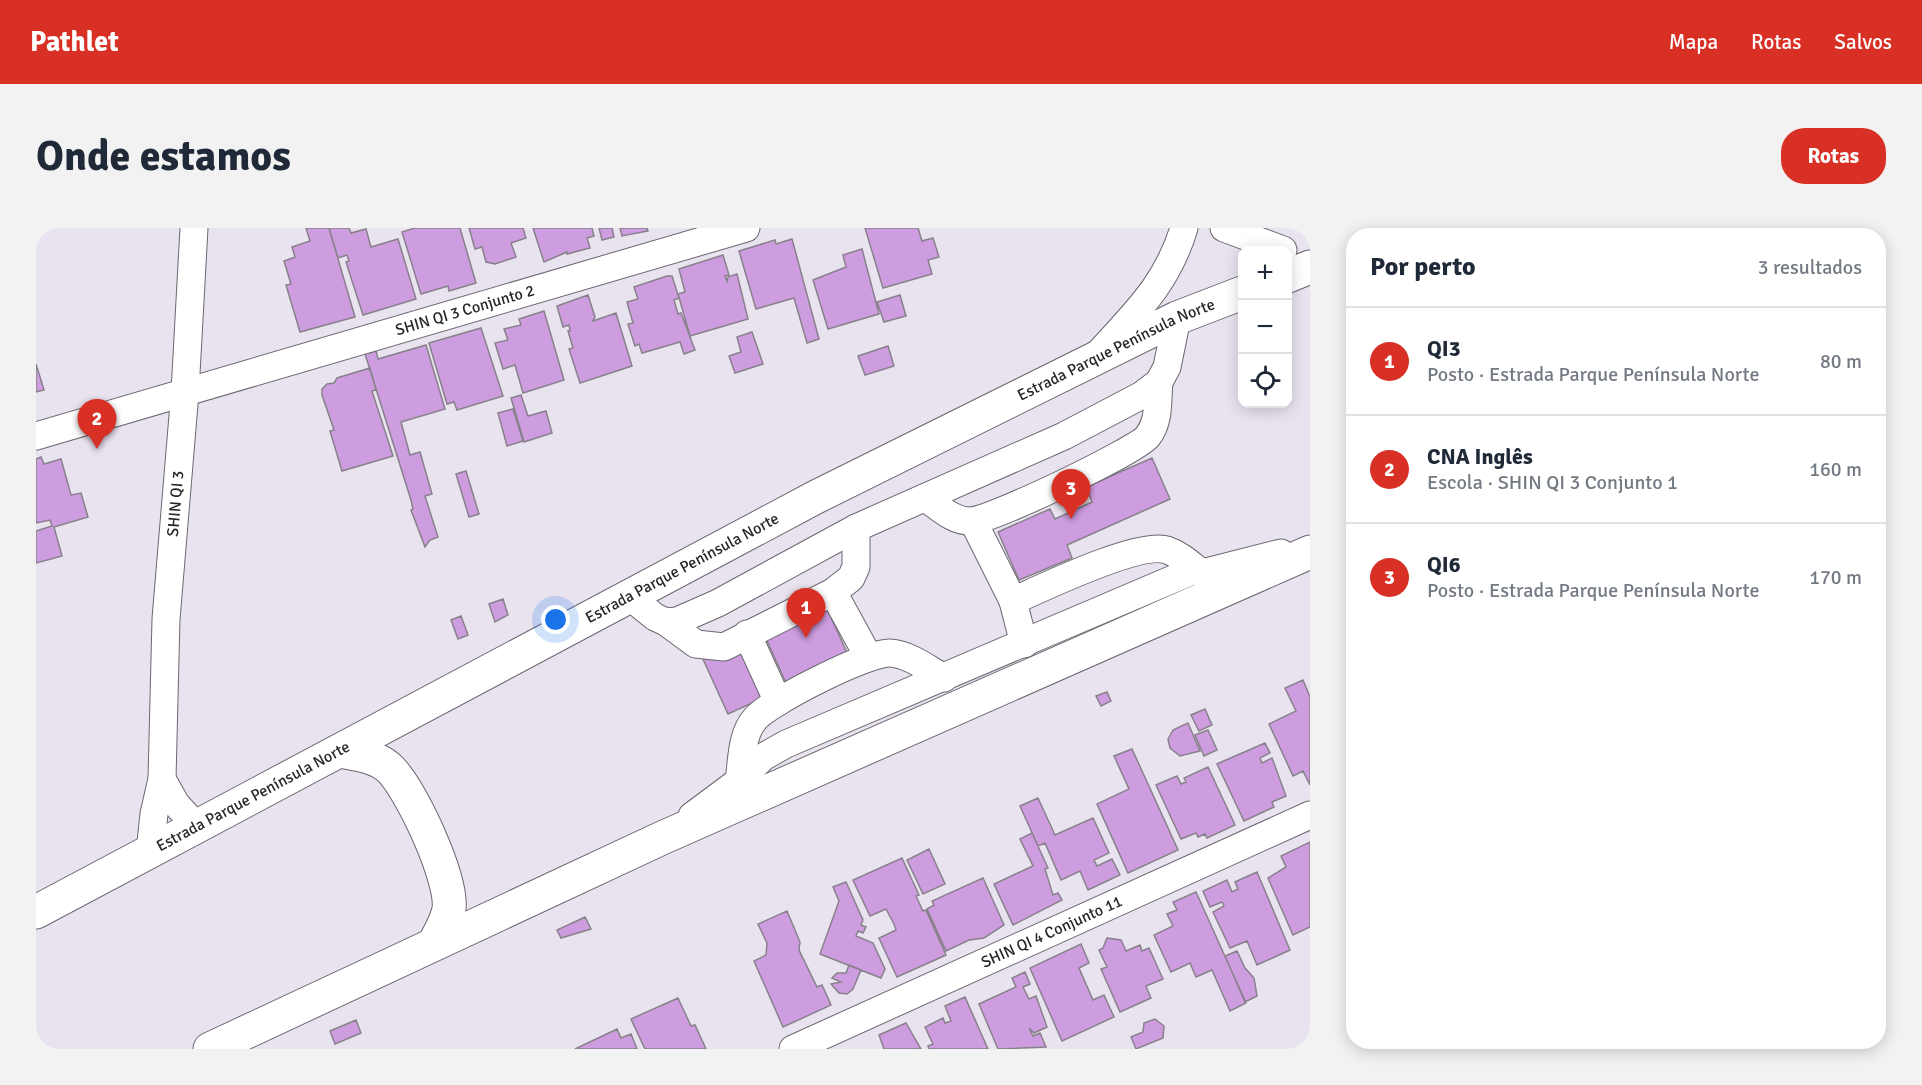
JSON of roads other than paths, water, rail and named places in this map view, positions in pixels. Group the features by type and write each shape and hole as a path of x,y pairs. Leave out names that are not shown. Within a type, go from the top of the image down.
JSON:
{"main road":[{"path":"1292,274 1310,267"},
{"name":"Estrada Parque Península Norte","path":"36,912 816,497 1177,318 1238,295"},
{"path":"210,1049 662,838 1310,552"},
{"path":"340,751 370,758 387,766 402,785 421,819 439,860 448,894 447,919 435,942"}],"street":[{"name":"SHIN QI 3","path":"150,852 154,814 162,779 166,619 194,228"},
{"name":"SHIN QI 3 Conjunto 2","path":"36,436 746,228"},
{"path":"1095,358 1154,292 1176,255 1184,228"},
{"path":"1224,228 1272,246"},
{"path":"1292,254 1310,262"},
{"path":"926,498 956,519 972,521 998,513 1140,444 1156,422 1159,382 1167,367 1177,318"},
{"path":"666,622 677,621 718,603 856,528 1064,436 1142,395 1159,382"},
{"path":"972,521 1013,601 1024,644"},
{"path":"629,596 642,608 666,622 686,638 709,647 724,647 833,592 850,578 856,567 856,528"},
{"path":"1013,601 1059,579 1150,548 1166,550 1198,571 1206,572 1310,546"},
{"path":"662,838 739,781 764,757 786,744 1198,571"},
{"path":"833,592 868,656"},
{"path":"747,634 778,702"},
{"path":"739,781 746,733 756,718 778,702 868,656 890,653 910,658 944,678"},
{"path":"162,779 176,804 197,827"},
{"name":"SHIN QI 4 Conjunto 11","path":"793,1049 1310,815"}],"place":[{"name":"CNA Inglês","path":"97,449"},
{"name":"QI6","path":"1071,519"},
{"name":"QI3","path":"806,638"}]}
